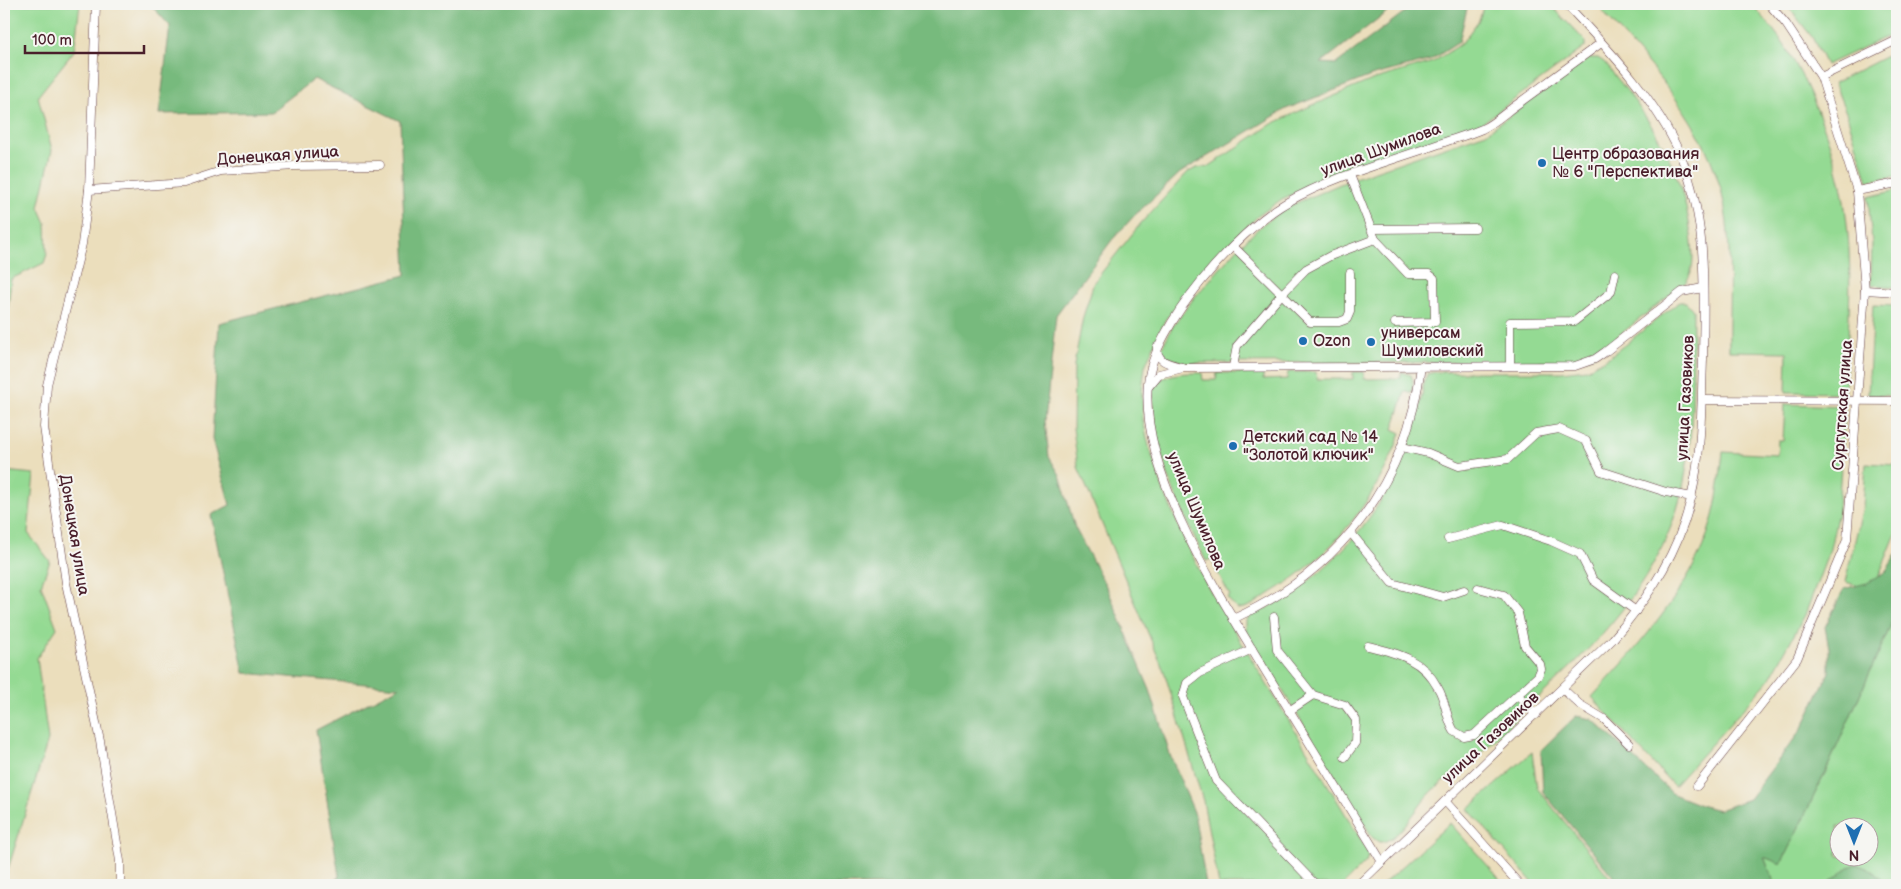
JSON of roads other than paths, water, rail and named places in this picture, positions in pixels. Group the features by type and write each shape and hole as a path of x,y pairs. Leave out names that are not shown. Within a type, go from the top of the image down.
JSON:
{"street":[{"name":"Донецкая улица","path":"96,4 89,190 82,244 47,385 44,427 66,583 105,768 120,861 120,885"},
{"name":"улица Газовиков","path":"1358,885 1563,689 1636,612 1657,581 1673,549 1692,497 1700,452 1702,400 1703,245 1698,214 1679,154 1665,125 1646,95 1566,4"},
{"name":"Сургутская улица","path":"1697,786 1797,659 1840,562 1847,540 1865,290 1857,191 1821,76 1786,24 1769,4"},
{"path":"1821,76 1897,40"},
{"name":"улица Шумилова","path":"1382,862 1212,584 1168,488 1150,428 1147,392 1150,367 1157,347 1169,323 1185,302 1233,246 1262,220 1285,203 1350,175 1484,128 1601,43"},
{"name":"Донецкая улица","path":"89,190 184,183 222,171 294,166 380,165"},
{"path":"1350,175 1375,238 1408,274 1429,274 1434,282 1435,322 1395,323"},
{"path":"1857,191 1897,183"},
{"path":"1371,229 1475,228"},
{"path":"1233,368 1237,346 1281,295 1317,262 1375,238"},
{"path":"1233,246 1310,322 1344,321 1350,312 1350,273"},
{"path":"1510,366 1510,322 1575,321 1612,292 1615,274"},
{"path":"1147,392 1152,379 1163,373 1184,368 1562,367 1586,364 1605,352 1682,292 1703,288"},
{"path":"1865,290 1897,292"},
{"path":"1157,347 1158,355 1163,362"},
{"path":"1150,367 1163,362 1184,368"},
{"path":"1233,619 1266,603 1296,584 1324,561 1351,532 1382,490 1402,447 1415,403 1421,366"},
{"path":"1150,367 1163,373"},
{"path":"1702,400 1897,401"},
{"path":"1402,447 1428,453 1459,466 1508,458 1536,433 1559,428 1586,441 1602,471 1666,492 1692,497"},
{"path":"1448,540 1503,525 1551,540 1580,554 1592,580 1636,612"},
{"path":"1351,532 1392,583 1444,597 1464,590"},
{"path":"1368,646 1399,654 1421,665 1439,688 1452,728 1460,736 1471,736 1477,733 1540,674 1541,666 1525,646 1518,613 1504,595 1478,588"},
{"path":"1274,617 1277,650 1313,695 1345,705 1356,720 1355,743 1346,757"},
{"path":"1252,649 1200,673 1187,683 1183,697 1216,781 1316,885"},
{"path":"1563,689 1579,704 1604,719 1629,744"},
{"path":"1289,711 1313,695"},
{"path":"1518,695 1536,715"},
{"name":"улица Газовиков","path":"1445,802 1520,885"}],"place":[{"name":"Центр образования № 6 \"Перспектива\"","path":"1542,163"},
{"name":"Ozon","path":"1303,341"},
{"name":"универсам Шумиловский","path":"1371,342"},
{"name":"Детский сад № 14 \"Золотой ключик\"","path":"1233,446"}]}
